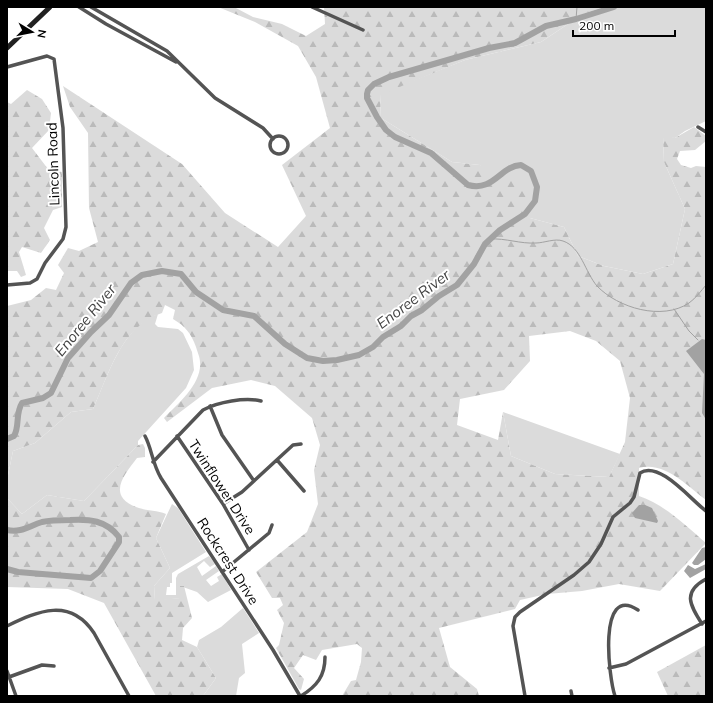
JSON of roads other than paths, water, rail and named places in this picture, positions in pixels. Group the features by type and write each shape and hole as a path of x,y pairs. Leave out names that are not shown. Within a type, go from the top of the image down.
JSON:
{"street":[{"path":"7,48 50,7"},
{"path":"79,7 110,26 177,62"},
{"path":"91,7 167,51 215,98 263,128 273,139"},
{"path":"312,7 363,30"},
{"name":"Lincoln Road","path":"7,67 47,56 54,59 63,128 66,227 63,239 35,280 7,285"},
{"path":"698,127 706,132"},
{"path":"278,137 285,139 287,145 284,152 279,154 272,151 270,146 273,139 278,137"},
{"path":"153,462 203,410 210,406 252,398 261,401"},
{"path":"210,406 222,435 254,481"},
{"name":"Rockcrest Drive","path":"145,436 149,443 153,462 161,478 273,650 300,696"},
{"name":"Twinflower Drive","path":"177,436 223,504 249,550"},
{"path":"223,504 242,492 293,445 301,444"},
{"path":"277,460 304,491"},
{"path":"526,696 513,626 515,617 574,575 589,562 601,544 612,516 630,503 634,497 640,473 648,470 662,473 706,511"},
{"path":"222,572 268,533 272,525"},
{"path":"702,624 692,607 690,597 691,591 698,583 706,579"},
{"path":"615,696 611,682 610,668 610,625 612,614 621,606 631,605 638,610"},
{"path":"7,626 34,613 45,611 63,611 77,616 85,622 94,633 129,696"},
{"path":"610,668 626,664 706,621"},
{"path":"300,696 319,683 324,674 325,657"},
{"path":"9,677 42,665 54,666"},
{"path":"7,671 16,696"},
{"path":"571,691 572,696"}],"waterway":[{"path":"576,19 577,7"},
{"name":"Enoree River","path":"7,439 14,436 16,432 19,411 22,403 43,398 51,393 68,358 91,332 109,315 131,283 142,275 162,271 181,274 196,292 223,310 254,316 285,344 307,358 323,361 337,360 359,355 373,347 383,337 401,326 411,316 457,285 474,264 485,244 500,230 525,214 535,201 537,187 531,171 521,165 514,166 491,182 484,185 468,185 431,153 395,137 386,130 367,98 368,90 374,84 389,77 489,48 515,43 546,26 576,19 614,7"},
{"path":"490,239 530,243 557,240 563,241 569,244 579,254 597,286 606,294 628,306 641,310 666,311 678,308 692,301 706,285"},
{"path":"674,309 689,331 698,340"},
{"name":"Enoree River","path":"7,530 17,531 49,521 90,520 109,527 119,537 119,542 100,571 91,578 18,572 7,569"}]}
